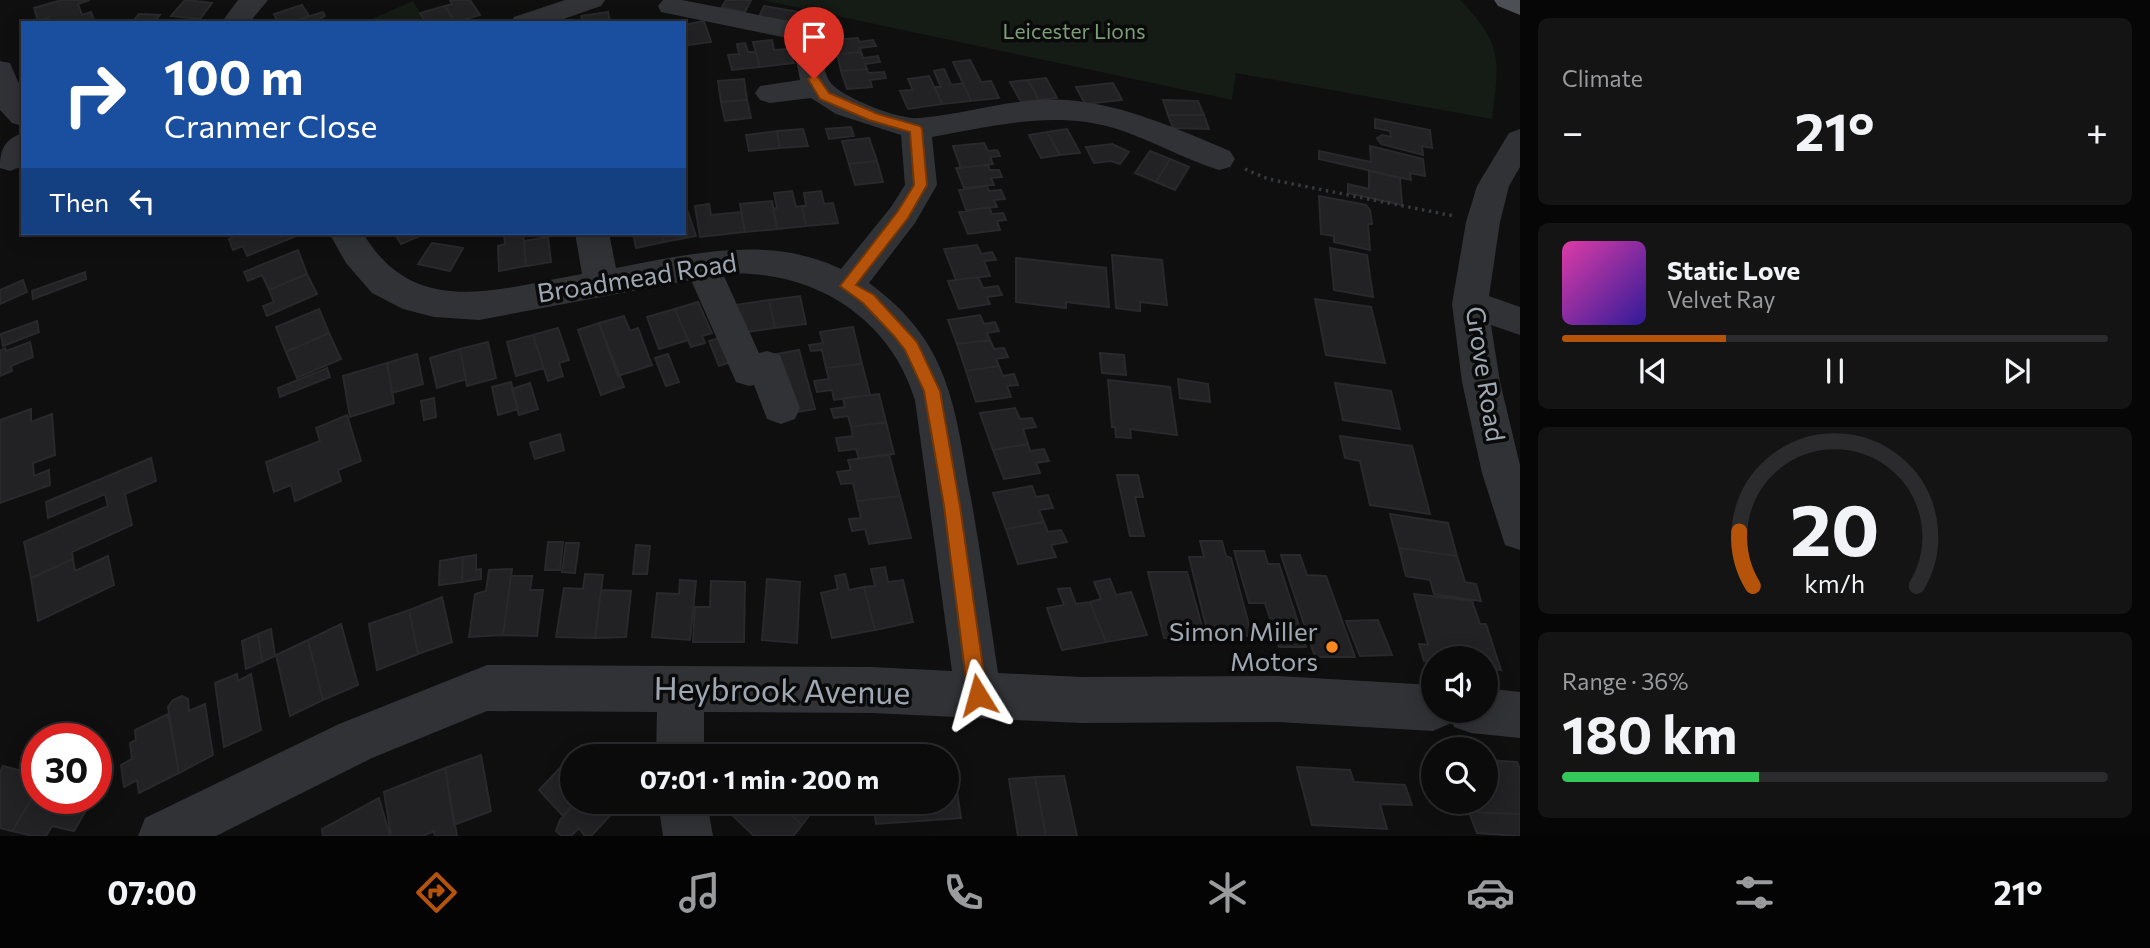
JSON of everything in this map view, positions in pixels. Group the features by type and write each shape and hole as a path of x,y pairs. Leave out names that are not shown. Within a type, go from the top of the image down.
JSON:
{"street":[{"path":"236,21 245,8 255,0"},
{"path":"540,20 592,0"},
{"path":"671,6 800,31 806,37 818,88 825,96 874,117 916,129 1011,114 1136,109 1219,159"},
{"path":"0,70 13,107 21,114"},
{"path":"770,93 818,88"},
{"path":"847,286 903,215 921,185 916,129"},
{"name":"Grove Road","path":"1520,140 1493,186 1483,222 1470,304 1481,382 1502,473 1520,531"},
{"name":"Broadmead Road","path":"347,235 360,261 382,283 409,298 442,305 479,306 702,265 756,260 785,263 819,272 869,299 911,347 932,391 952,506 978,695"},
{"path":"592,235 601,282"},
{"path":"702,265 749,371 767,366 781,408"},
{"path":"1470,304 1520,321"},
{"name":"Heybrook Avenue","path":"163,836 356,740 487,688 872,690 1081,700 1278,699 1421,707"},
{"path":"680,744 681,689"},
{"path":"1498,713 1520,715"},
{"path":"685,814 688,836"}],"path":[{"path":"1268,179 1483,222"}],"green space":[{"name":"Leicester Lions","path":"762,0 1460,0 1485,29 1495,55 1497,68 1492,119 1236,73 1232,100"},
{"path":"413,1 425,21 368,21"}],"building":[{"path":"62,0 90,0 78,4 82,15 91,12 94,21 49,21 48,18 38,21 34,8"},
{"path":"185,0 212,3 200,19 171,16"},
{"path":"450,0 470,0 480,15 454,21 445,6 452,4"},
{"path":"726,0 751,0 745,12 722,7"},
{"path":"302,5 309,16 295,21 277,21 274,14"},
{"path":"445,6 454,21 425,21 420,13"},
{"path":"764,6 799,12 793,25 758,19"},
{"path":"323,12 325,16 317,21 295,21"},
{"path":"608,12 610,21 582,21 581,16"},
{"path":"139,14 160,15 155,21 134,20"},
{"path":"704,21 711,42 689,45 686,25"},
{"path":"858,38 859,42 873,40 876,46 860,48 861,52 837,54 833,40"},
{"path":"772,40 774,50 789,49 794,63 760,67 753,42"},
{"path":"745,43 748,52 756,52 760,67 732,70 728,55 739,54 737,44"},
{"path":"861,52 863,58 878,56 880,62 865,64 867,69 841,71 837,54"},
{"path":"970,60 981,82 991,81 999,98 971,101 953,62"},
{"path":"867,69 868,73 884,72 886,78 870,80 872,87 847,89 841,71"},
{"path":"944,69 951,85 963,83 971,101 942,104 935,87 941,87 934,71"},
{"path":"929,76 942,104 908,109 900,91 913,90 908,79"},
{"path":"1046,78 1057,98 1039,100 1028,80"},
{"path":"744,79 747,100 721,102 718,81"},
{"path":"1028,80 1039,100 1021,102 1010,82"},
{"path":"1113,83 1122,100 1085,104 1076,87"},
{"path":"747,100 751,118 725,121 721,102"},
{"path":"1163,100 1198,101 1204,115 1168,115"},
{"path":"1168,115 1204,115 1209,129 1173,128"},
{"path":"1375,119 1430,130 1432,148 1422,146 1423,155 1381,144 1377,138 1382,135 1391,137 1390,131 1375,128"},
{"path":"851,127 854,136 829,139 826,129"},
{"path":"803,129 808,146 780,148 777,131"},
{"path":"1067,129 1080,153 1060,155 1047,132"},
{"path":"777,131 780,148 749,151 746,135"},
{"path":"1047,132 1060,155 1041,158 1029,135"},
{"path":"869,138 877,161 849,164 842,141"},
{"path":"984,143 988,151 997,150 1000,156 990,157 993,164 961,168 953,146"},
{"path":"1112,144 1129,152 1120,164 1111,161 1094,163 1086,147"},
{"path":"1370,146 1423,159 1425,176 1410,173 1411,180 1319,159 1319,151 1371,162"},
{"path":"1150,151 1170,159 1156,182 1135,173"},
{"path":"1170,159 1189,167 1175,190 1156,182"},
{"path":"877,161 883,182 855,185 849,164"},
{"path":"988,165 990,170 999,170 1002,177 991,178 994,185 964,188 956,168"},
{"path":"1369,171 1400,178 1402,205 1348,193 1348,184 1369,189"},
{"path":"987,186 989,191 1001,190 1005,199 994,200 997,207 966,210 959,190"},
{"path":"792,191 796,207 802,206 806,226 777,229 773,209 777,208 774,193"},
{"path":"821,191 824,204 833,203 838,223 806,226 802,206 806,206 804,193"},
{"path":"1319,196 1366,205 1370,210 1372,224 1368,224 1370,250 1334,242 1334,236 1321,234"},
{"path":"772,201 777,229 745,232 740,204"},
{"path":"709,204 711,215 741,212 745,232 700,237 695,206"},
{"path":"989,207 992,214 1003,213 1006,220 997,221 1000,230 968,234 959,212"},
{"path":"688,212 696,236 664,242 662,235 686,235"},
{"path":"239,235 294,237 247,256 243,246 233,250 229,239"},
{"path":"395,235 422,235 401,244"},
{"path":"504,235 523,235 526,266 499,271 498,246 505,244"},
{"path":"633,235 662,235 664,242 636,248"},
{"path":"548,237 551,262 526,266 524,241"},
{"path":"432,243 463,248 450,271 418,264"},
{"path":"977,245 981,254 992,252 996,260 984,261 990,276 956,280 944,249"},
{"path":"1330,248 1367,255 1373,297 1334,290"},
{"path":"298,250 307,274 269,290 262,275 248,281 244,272"},
{"path":"1112,255 1162,260 1167,305 1140,302 1140,311 1116,308"},
{"path":"1016,258 1106,268 1109,307 1066,302 1066,308 1016,302"},
{"path":"85,272 86,279 33,299 32,291"},
{"path":"307,274 317,294 267,316 263,306 274,302 269,290"},
{"path":"978,277 983,288 998,286 1002,295 987,297 990,304 959,309 948,281"},
{"path":"23,280 27,292 0,304 0,290"},
{"path":"800,296 806,324 775,328 769,300"},
{"path":"1315,299 1371,307 1385,363 1326,355"},
{"path":"769,300 775,328 739,333 735,305"},
{"path":"698,302 712,333 702,336 705,343 691,347 675,309"},
{"path":"319,309 329,333 286,352 276,327"},
{"path":"675,309 688,340 659,349 647,317"},
{"path":"980,315 984,324 995,322 999,331 987,333 990,340 957,344 948,320"},
{"path":"624,316 630,331 638,328 652,365 618,376 599,323"},
{"path":"37,321 39,332 3,346 1,334"},
{"path":"599,323 624,387 601,395 578,330"},
{"path":"853,327 862,364 826,368 822,350 811,351 809,345 823,343 820,332"},
{"path":"558,328 569,360 559,363 563,376 548,381 533,335"},
{"path":"329,333 341,359 297,378 286,352"},
{"path":"533,335 544,368 516,376 507,342"},
{"path":"724,337 734,361 719,366 709,341"},
{"path":"990,340 994,349 1004,348 1008,357 996,359 999,366 966,371 957,344"},
{"path":"30,342 33,357 11,366 12,371 0,376 0,351"},
{"path":"488,342 496,378 467,386 460,349"},
{"path":"460,349 466,379 437,388 430,358"},
{"path":"799,350 815,409 791,413 776,354"},
{"path":"1100,353 1124,355 1126,375 1102,373"},
{"path":"417,354 423,384 392,393 387,363"},
{"path":"668,354 679,382 666,386 655,358"},
{"path":"387,363 394,403 350,417 343,376"},
{"path":"862,364 870,395 834,400 832,390 817,392 814,381 829,379 826,368"},
{"path":"999,366 1003,376 1014,374 1018,385 1007,386 1011,397 976,402 966,371"},
{"path":"327,368 330,377 280,397 278,388"},
{"path":"1178,379 1208,384 1210,402 1180,398"},
{"path":"1108,380 1170,387 1177,435 1130,429 1131,438 1116,437 1115,427 1112,427"},
{"path":"511,382 518,409 498,415 492,387"},
{"path":"530,383 538,409 519,415 512,389"},
{"path":"1335,383 1391,391 1400,429 1343,420"},
{"path":"879,394 886,422 851,427 848,416 834,418 831,409 845,407 843,398"},
{"path":"434,398 436,417 424,420 421,401"},
{"path":"1015,408 1020,419 1032,418 1036,427 1023,429 1028,444 993,450 980,413"},
{"path":"31,409 31,422 52,414 55,455 33,463 34,476 49,470 50,485 0,503 0,420"},
{"path":"347,415 361,461 338,470 341,481 295,501 291,485 274,492 266,462 320,441 316,428"},
{"path":"886,422 894,454 859,459 856,449 839,451 836,438 853,436 851,427"},
{"path":"560,434 564,450 535,459 530,443"},
{"path":"1340,436 1412,446 1430,514 1370,505 1360,461 1345,458"},
{"path":"1028,444 1030,451 1044,449 1049,461 1036,463 1040,473 1004,479 993,450"},
{"path":"889,454 900,496 857,501 853,483 841,484 837,472 851,470 848,460"},
{"path":"151,458 156,481 125,494 132,525 72,552 73,559 31,578 24,542 108,506 105,494 48,518 46,502"},
{"path":"1117,475 1138,475 1143,497 1135,497 1144,536 1130,536"},
{"path":"1032,486 1036,497 1048,495 1053,508 1039,510 1044,522 1006,529 993,493"},
{"path":"900,496 911,538 869,544 865,529 852,531 849,519 861,518 857,501"},
{"path":"1390,514 1448,523 1457,556 1399,548"},
{"path":"1044,522 1048,532 1061,530 1067,542 1051,545 1056,557 1018,564 1006,529"},
{"path":"1200,541 1222,541 1226,556 1231,558 1252,636 1208,634 1189,557 1204,557"},
{"path":"548,542 563,542 560,570 545,570"},
{"path":"566,543 579,543 575,573 562,572"},
{"path":"636,545 650,546 647,574 633,574"},
{"path":"1399,548 1457,556 1465,582 1476,584 1481,601 1434,594 1430,580 1406,576"},
{"path":"1234,551 1264,551 1268,564 1279,564 1306,647 1279,647 1265,603 1249,603"},
{"path":"476,555 476,570 481,569 481,579 462,582 463,557"},
{"path":"1281,555 1300,555 1307,575 1326,576 1355,657 1315,657"},
{"path":"108,556 114,585 38,621 31,578 73,559 75,571"},
{"path":"463,557 462,582 439,585 440,561"},
{"path":"885,567 888,582 903,580 913,622 875,630 864,587 875,586 871,569"},
{"path":"512,569 503,635 469,637 475,594 486,591 489,570"},
{"path":"1148,572 1187,572 1205,637 1164,638"},
{"path":"585,574 603,575 595,638 556,637 564,588 583,589"},
{"path":"845,574 849,590 864,587 875,630 832,638 821,593 838,589 835,576"},
{"path":"511,576 532,576 530,590 543,590 537,636 503,635"},
{"path":"767,579 800,582 797,643 762,640"},
{"path":"1110,579 1116,595 1131,592 1147,635 1106,642 1090,602 1101,599 1094,582"},
{"path":"680,580 696,581 690,640 652,637 657,593 679,594"},
{"path":"711,581 745,582 744,642 693,642 695,607 710,607"},
{"path":"1070,588 1076,604 1090,602 1106,642 1062,650 1047,608 1064,605 1058,589"},
{"path":"601,590 631,591 626,637 595,638"},
{"path":"1414,594 1472,601 1480,624 1486,624 1493,646 1421,646 1421,651 1419,644 1428,645"},
{"path":"442,597 452,642 418,654 409,610"},
{"path":"409,610 418,654 377,670 369,624"},
{"path":"1378,620 1392,655 1360,656 1346,621"},
{"path":"341,624 358,685 323,700 308,640"},
{"path":"271,629 275,656 262,662 258,634"},
{"path":"258,634 262,662 246,669 242,641"},
{"path":"308,640 323,700 290,716 276,655"},
{"path":"237,674 238,681 251,674 261,730 224,747 215,683"},
{"path":"182,696 188,699 189,711 205,704 213,755 179,773 168,707 173,700"},
{"path":"168,714 179,773 139,793 137,780 124,787 121,765 132,759 130,743 136,740 135,730"},
{"path":"481,755 491,811 454,825 445,768"},
{"path":"1498,761 1517,762 1520,769 1520,814 1498,813"},
{"path":"3,766 21,771 22,814 12,831 0,828 0,772"},
{"path":"1297,767 1350,770 1354,782 1405,785 1412,805 1380,804 1387,829 1312,825"},
{"path":"445,768 457,836 435,836 434,831 423,836 391,836 384,792"},
{"path":"560,768 560,813 539,790"},
{"path":"1064,776 1077,836 1046,836 1035,777"},
{"path":"1035,777 1046,836 1018,836 1009,779"},
{"path":"379,798 390,836 323,836 322,829"},
{"path":"959,804 961,818 876,824 875,814 959,814"},
{"path":"22,814 84,814 74,831 52,826 46,836 33,836 12,831"},
{"path":"565,814 612,814 591,836 585,836 579,828 572,835 562,836 556,831"},
{"path":"731,814 790,814 802,825 793,836 754,836"},
{"path":"790,814 810,814 802,825"},
{"path":"1470,814 1520,814 1520,836 1477,833"}],"place":[{"name":"Simon Miller Motors","path":"1332,647"}],"route":[{"path":"814,79 825,96 874,117 916,129 921,185 903,215 847,286 869,299 887,316 911,347 932,391 952,506 978,695"}]}
